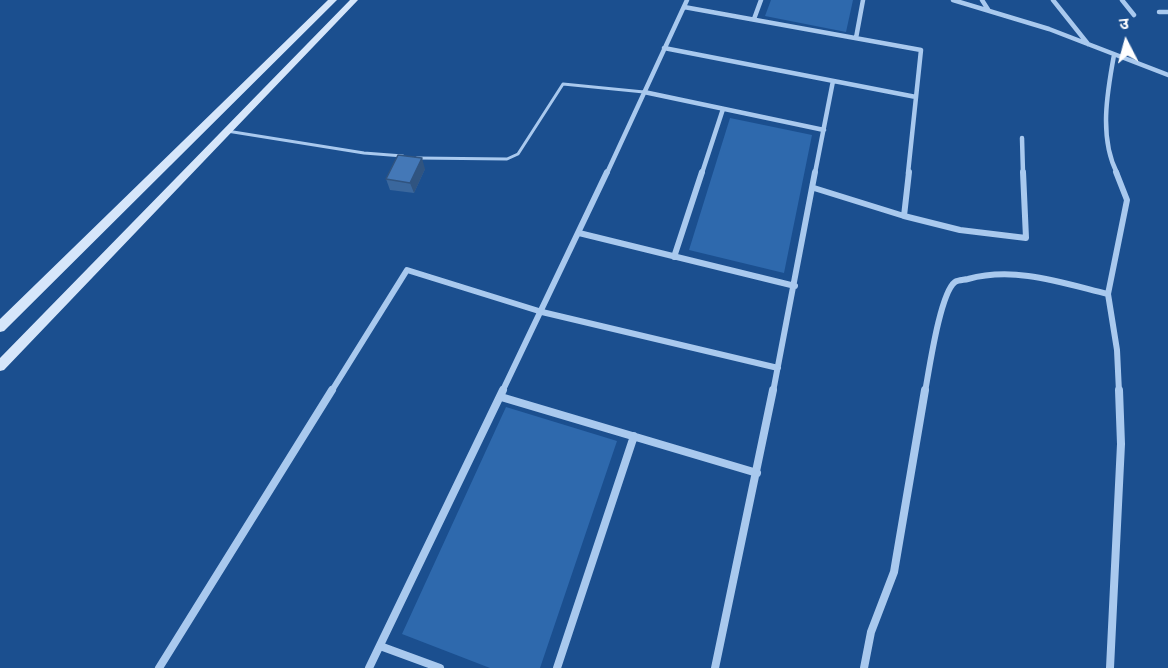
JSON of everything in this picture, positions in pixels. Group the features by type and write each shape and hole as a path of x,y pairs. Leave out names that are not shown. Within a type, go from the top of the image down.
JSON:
{"street":[{"path":"0,327 333,0"},
{"path":"0,366 354,0"},
{"path":"754,19 761,0"},
{"path":"856,38 863,0"},
{"path":"953,0 1049,29 1168,75"},
{"path":"982,0 989,11"},
{"path":"1053,0 1088,44"},
{"path":"1122,0 1134,15"},
{"path":"369,668 542,312 685,3 754,19 921,50 904,216"},
{"path":"1159,12 1168,12"},
{"path":"664,48 916,97"},
{"path":"1110,668 1121,444 1117,350 1108,294 1127,200 1127,192 1114,172 1109,154 1108,88 1114,54"},
{"path":"715,668 795,286 833,81"},
{"path":"644,92 824,130"},
{"path":"232,100 253,104"},
{"path":"674,256 723,109"},
{"path":"814,188 904,216 960,230 1026,238 1022,138"},
{"path":"579,233 795,286"},
{"path":"159,668 407,270 542,312 778,368"},
{"path":"864,668 872,632 894,572 929,369 945,296 955,282 974,277 1007,274 1037,277 1108,294"},
{"path":"501,397 757,473"},
{"path":"557,668 634,436"},
{"path":"380,646 440,668"}],"lane":[{"path":"227,131 364,153 435,159 507,159 518,154 525,145 563,84 644,92"}],"shaded area":[{"path":"771,0 853,0 846,32 765,16"},
{"path":"730,118 812,135 784,273 689,250"},
{"path":"506,407 617,441 540,668 490,668 402,634"}],"building":[{"path":"398,155 422,158 410,183 386,179"}]}
